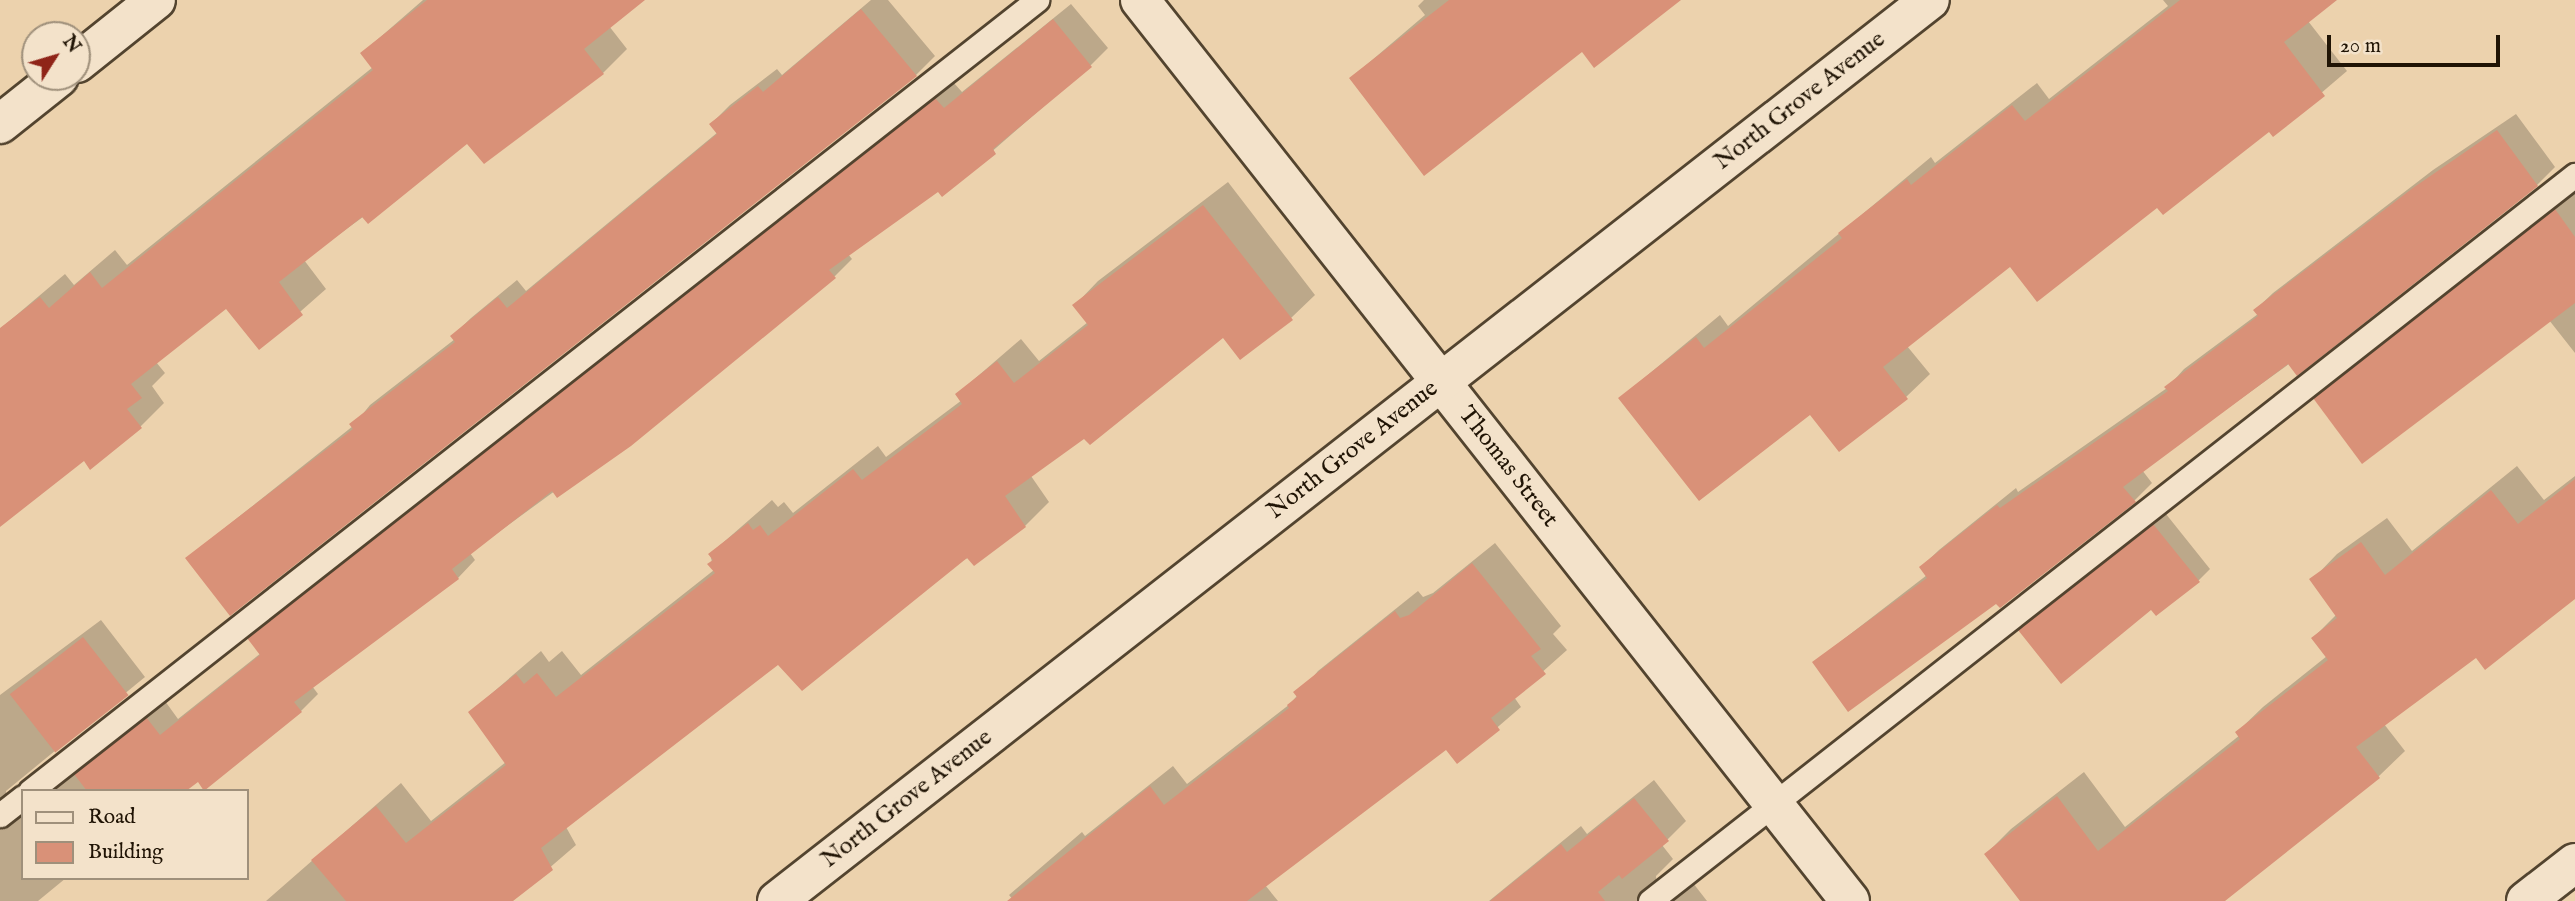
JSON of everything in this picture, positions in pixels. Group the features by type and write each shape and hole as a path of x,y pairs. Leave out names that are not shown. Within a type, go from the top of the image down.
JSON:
{"street":[{"path":"91,52 156,0"},
{"name":"Thomas Street","path":"1140,0 1850,901"},
{"name":"North Grove Avenue","path":"777,901 1930,0"},
{"path":"0,124 41,91"},
{"path":"2526,901 2575,863"}],"lane":[{"path":"33,789 1037,0"},
{"path":"1650,901 2575,175"},
{"path":"0,815 21,799"}],"building":[{"path":"427,0 645,0 584,49 604,74 484,164 467,144 368,224 362,217 279,282 303,315 259,350 226,309 131,384 142,398 127,409 142,428 90,470 84,461 0,527 0,328 40,297 49,308 90,272 102,288 373,70 360,53"},
{"path":"1449,0 1681,0 1594,68 1582,52 1424,176 1349,78"},
{"path":"2180,0 2337,0 2284,42 2325,96 2273,137 2269,132 2163,215 2157,208 2037,302 2010,267 1883,367 1908,399 1839,452 1810,415 1699,501 1618,398 1696,337 1704,348 1842,238 1838,233 1907,179 1911,185 2012,105 2025,121"},
{"path":"861,9 917,76 230,616 185,558 353,429 349,424 455,342 450,336 498,297 507,308 717,134 709,124 758,86 763,92"},
{"path":"1053,19 1092,67 993,149 996,154 942,197 938,192 829,270 836,278 631,446 557,498 552,491 452,569 459,579 294,702 302,712 206,789 203,789 198,782 189,789 85,789 74,774 146,717 160,735 260,655 247,638 935,98 944,108"},
{"path":"2497,130 2538,186 2297,376 2288,364 2123,487 2136,502 2000,608 1996,604 1848,712 1812,662 1927,578 1919,567 1997,505 2000,508 2168,391 2164,387 2258,316 2253,310 2413,188"},
{"path":"1203,205 1293,320 1240,360 1223,338 1090,445 1084,439 1005,496 1026,527 974,566 967,558 802,691 778,665 541,848 553,870 513,901 346,901 311,860 376,806 406,843 506,765 468,712 516,674 524,684 537,673 556,697 715,573 707,564 713,560 708,554 748,523 753,530 760,525 768,536 853,469 862,480 962,404 955,394 997,361 1014,383 1088,325 1072,305"},
{"path":"2555,209 2575,237 2575,303 2362,464 2313,398"},
{"path":"2575,479 2575,599 2485,670 2476,658 2356,747 2380,778 2225,901 2020,901 1984,854 2057,796 2098,851 2240,739 2235,732 2328,660 2311,638 2337,618 2309,579 2361,542 2385,575 2491,490 2518,524"},
{"path":"2153,524 2200,582 2156,616 2151,610 2061,684 2018,630"},
{"path":"1472,563 1541,649 1531,656 1546,674 1491,718 1500,730 1457,764 1446,750 1247,901 1007,901 1150,786 1164,805 1289,708 1287,705 1297,697 1293,692 1395,611 1400,618 1409,615"},
{"path":"83,637 129,695 55,753 10,694"},
{"path":"1634,798 1669,841 1622,879 1619,875 1598,892 1605,901 1490,901 1561,844 1567,852"}]}
